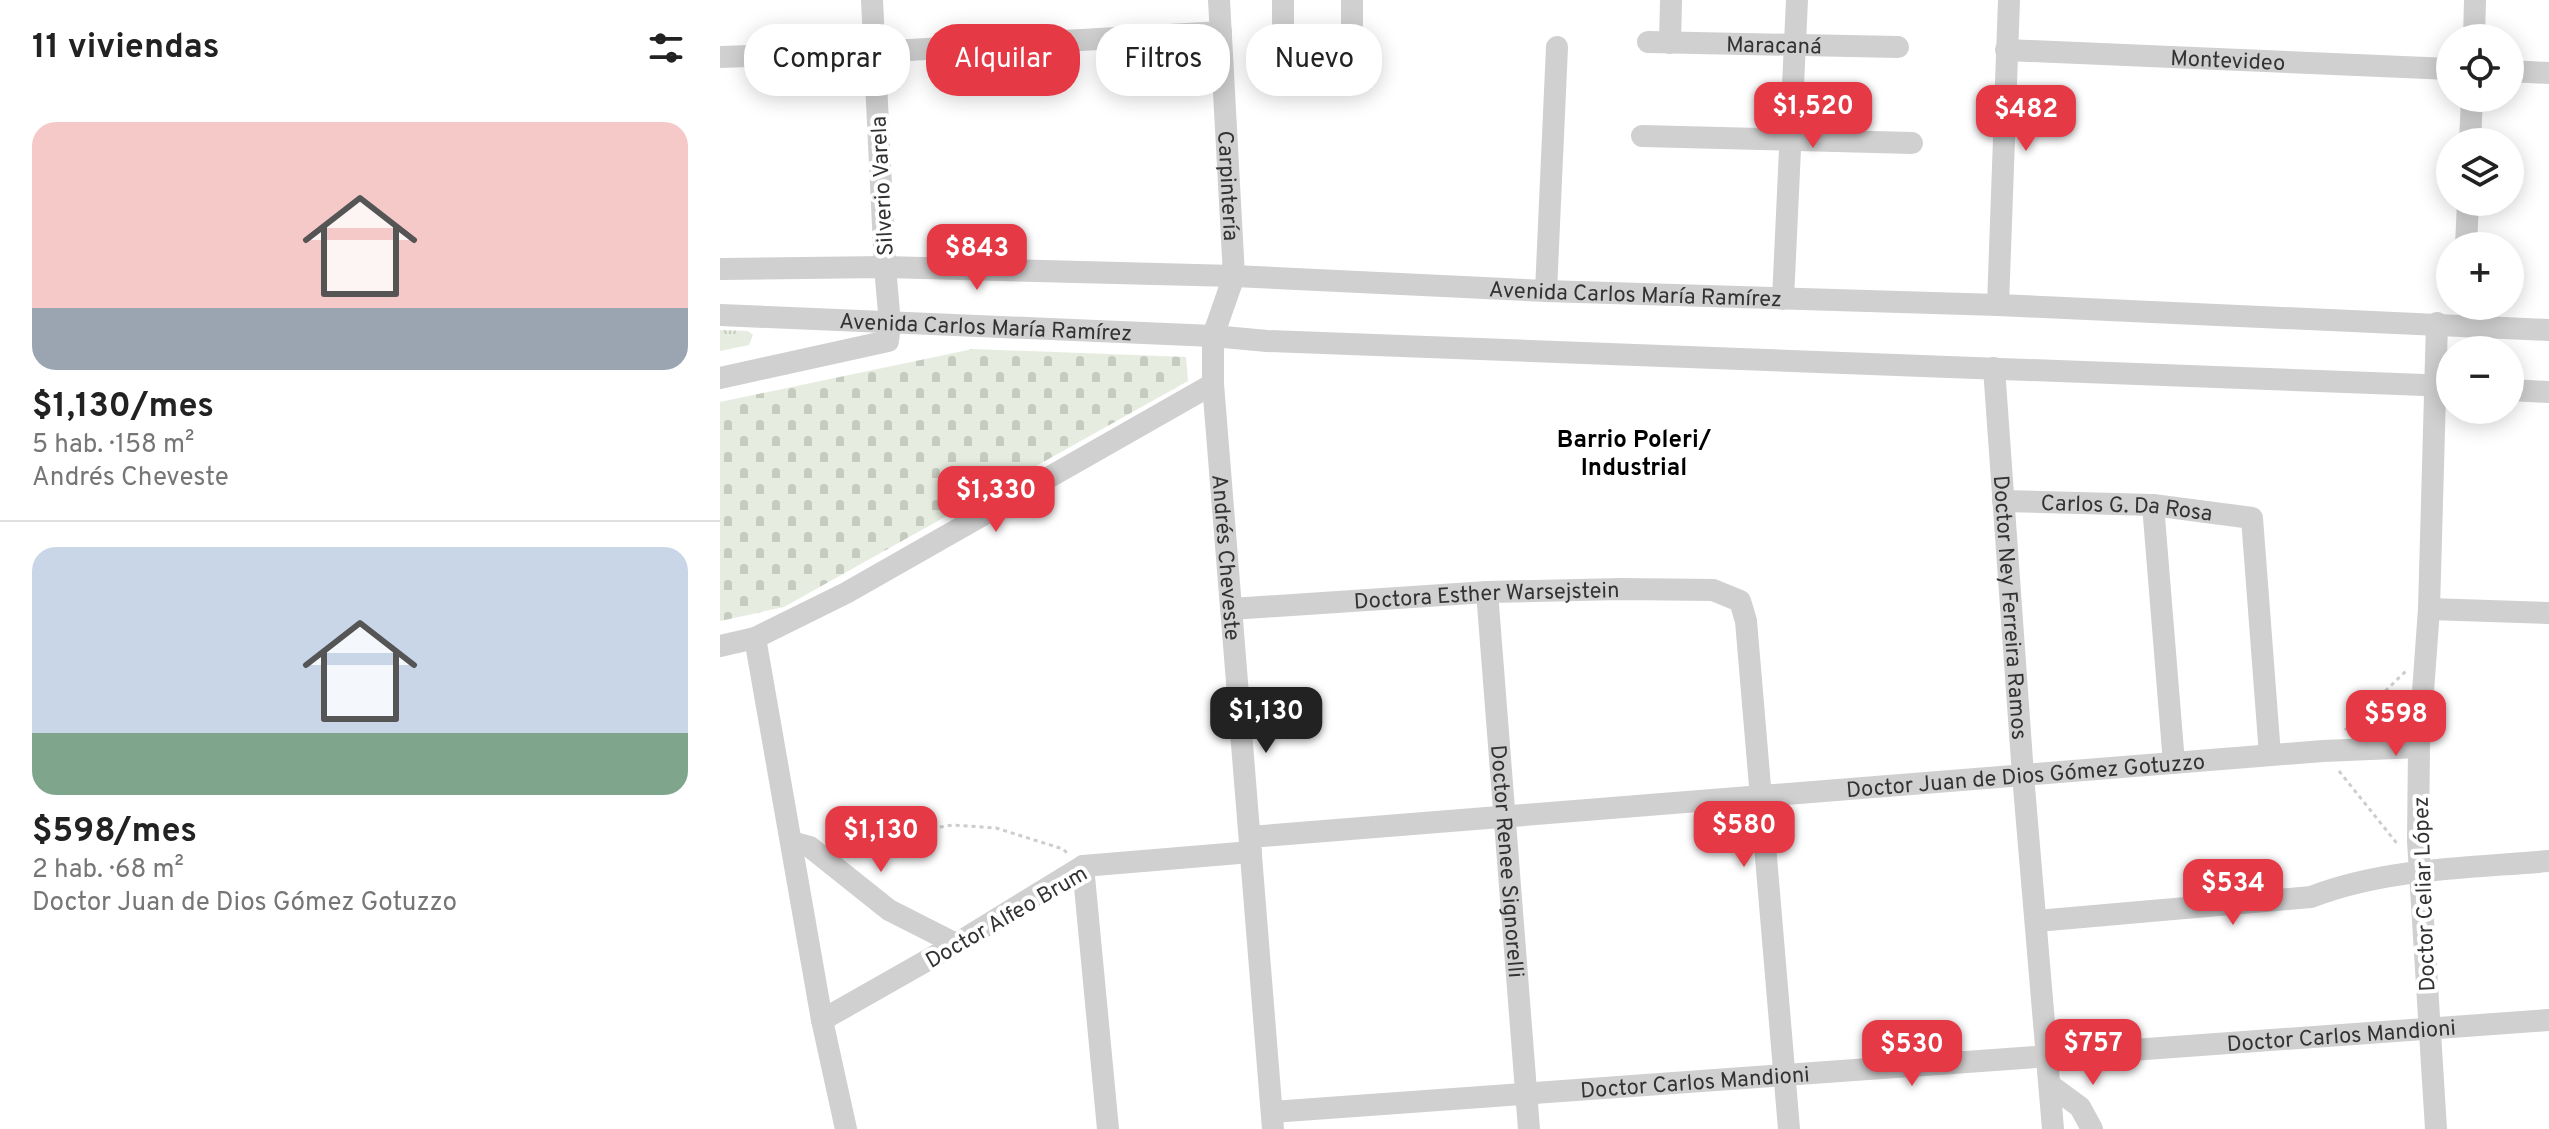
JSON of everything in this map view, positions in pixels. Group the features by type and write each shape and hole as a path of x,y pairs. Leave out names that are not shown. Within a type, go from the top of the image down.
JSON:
{"street":[{"name":"Silverio Varela","path":"872,0 873,24"},
{"name":"Carpintería","path":"1219,0 1220,24"},
{"path":"1283,0 1283,24"},
{"path":"1352,0 1352,24"},
{"name":"Maracaná","path":"1671,0 1659,42 1898,47"},
{"path":"1783,299 1797,0"},
{"path":"1998,305 2009,0"},
{"path":"2474,24 2475,0"},
{"path":"910,50 1096,39"},
{"path":"1546,291 1557,47"},
{"name":"Montevideo","path":"2006,50 2436,68"},
{"path":"720,57 744,56"},
{"path":"2524,72 2549,73"},
{"name":"Silverio Varela","path":"876,96 890,324"},
{"name":"Carpintería","path":"1224,96 1234,276"},
{"path":"1642,136 1912,143"},
{"name":"Avenida Carlos María Ramírez","path":"720,269 885,267 1234,276 1546,291 2437,323 2447,320"},
{"name":"Andrés Cheveste","path":"1234,276 1213,336 1213,384 1273,1120"},
{"name":"Avenida Carlos María Ramírez","path":"720,315 1213,336 1267,341 2436,386"},
{"name":"Avenida Carlos María Ramírez","path":"2492,320 2549,330"},
{"name":"Doctor Celiar López","path":"2437,323 2438,336"},
{"path":"720,378 888,341 890,324"},
{"name":"Doctor Ney Ferreira Ramos","path":"1994,368 2023,775 2053,1129"},
{"path":"720,646 755,638 846,593 1213,384"},
{"path":"2524,391 2549,392"},
{"name":"Doctor Celiar López","path":"2436,1129 2419,872 2419,747 2441,424"},
{"name":"Carlos G. Da Rosa","path":"2003,501 2153,505 2252,518 2270,755"},
{"path":"2153,505 2174,763"},
{"name":"Doctora Esther Warsejstein","path":"1231,609 1487,592 1713,590 1740,601 1746,621 1761,796"},
{"name":"Doctor Renee Signorelli","path":"1487,592 1529,1129"},
{"path":"2429,609 2549,613"},
{"path":"755,638 801,844 822,1020 846,1129"},
{"name":"Doctor Juan de Dios Gómez Gotuzzo","path":"1250,845 1505,816 2270,755 2419,747"},
{"path":"1761,796 1789,1129"},
{"path":"801,844 889,910 956,944"},
{"name":"Doctor Alfeo Brum","path":"822,1020 956,944 1083,866 1250,845"},
{"path":"2037,921 2311,897 2339,886 2419,872 2549,861"},
{"path":"1083,866 1108,1129"},
{"name":"Doctor Carlos Mandioni","path":"1273,1120 1526,1093 2549,1020"},
{"path":"2050,1085 2080,1107 2092,1129"}],"path":[{"path":"2400,848 2323,751 2426,652"},
{"path":"801,844 953,825 996,828 1063,849 1083,866"}],"green space":[{"path":"720,330 748,331 753,335 749,345 720,351"},
{"path":"973,349 1186,357 1188,381 784,607 720,621 720,402"}],"district":[{"name":"Barrio Poleri/ Industrial","path":"1634,453"}]}
